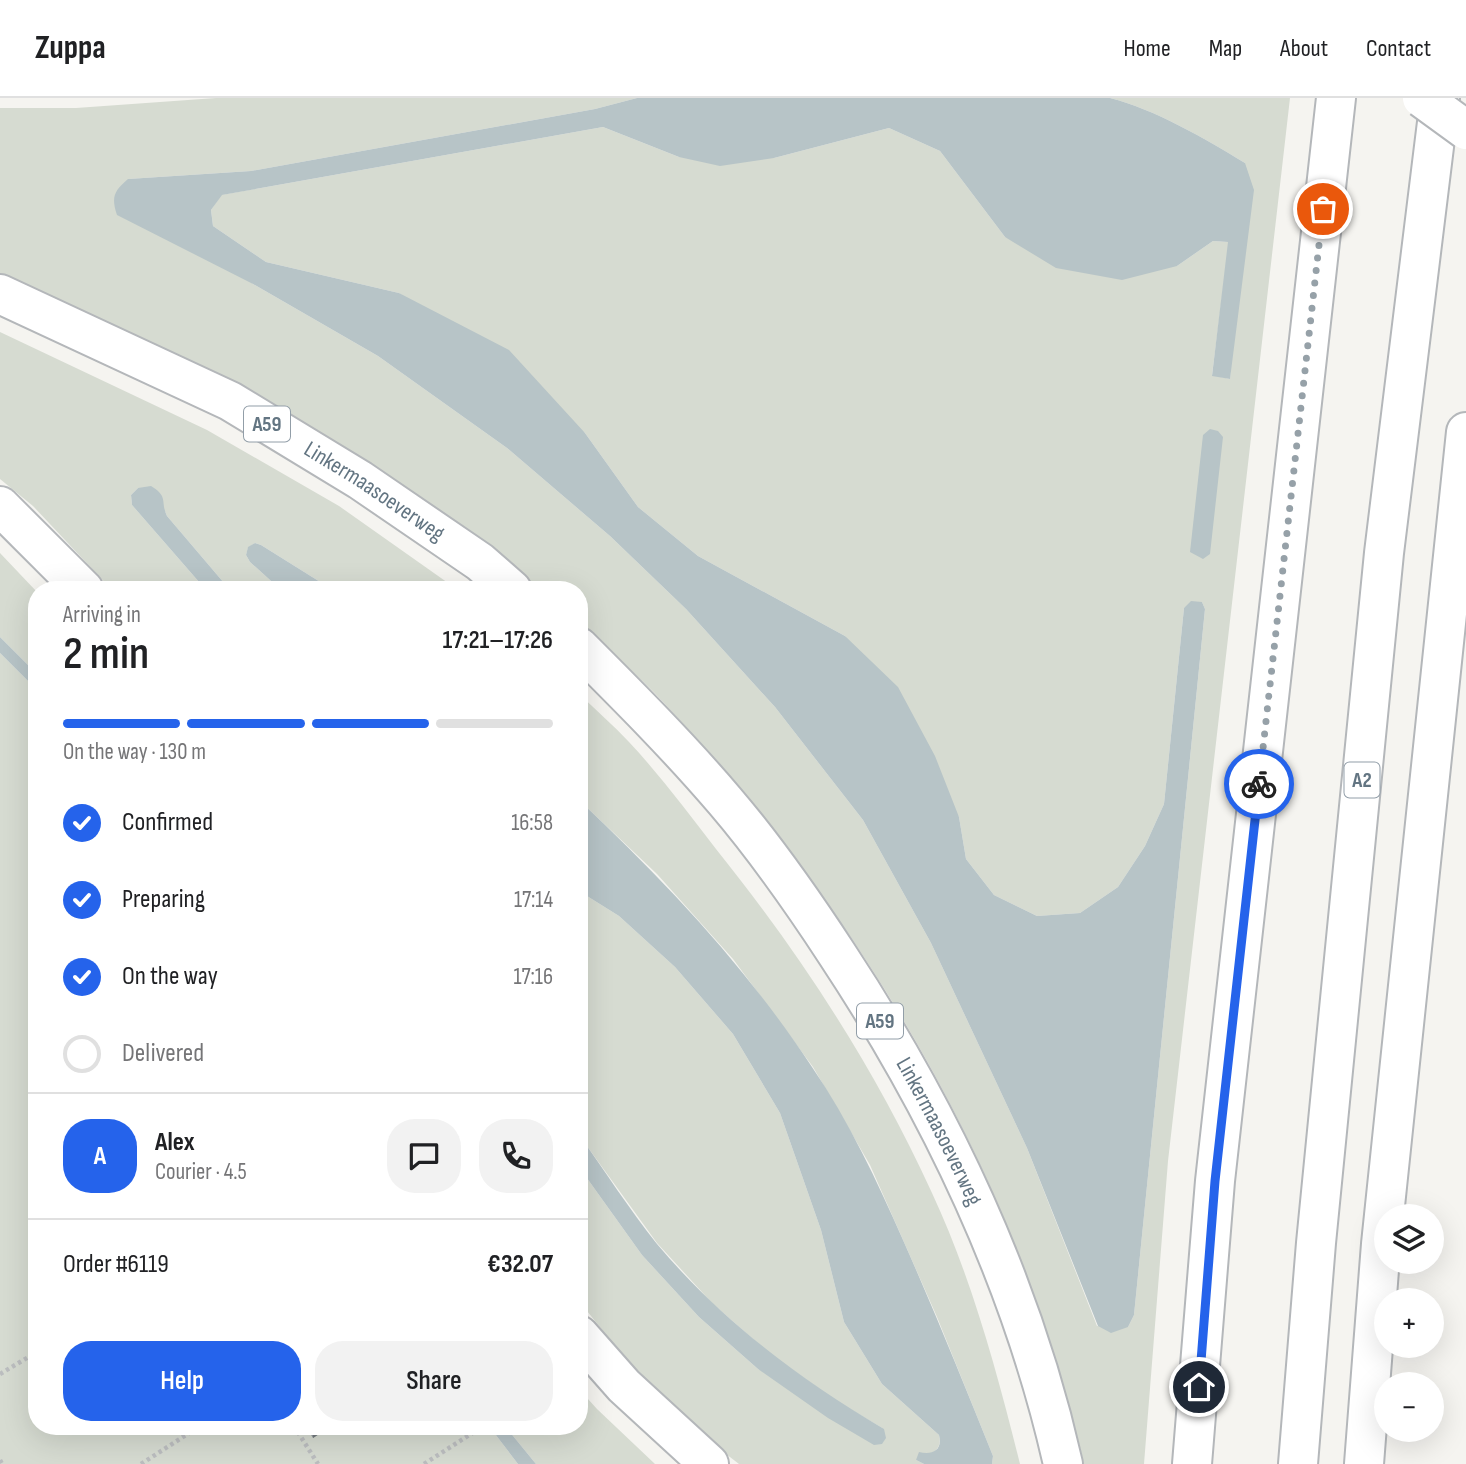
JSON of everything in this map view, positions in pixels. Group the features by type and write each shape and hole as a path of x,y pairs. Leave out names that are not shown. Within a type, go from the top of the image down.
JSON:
{"highway":[{"path":"1192,1464 1215,1181 1336,98"},
{"path":"1422,98 1466,130"},
{"name":"A2","path":"1298,1464 1316,1243 1384,552 1440,98"},
{"name":"Linkermaasoeverweg","path":"0,294 230,401 360,480 480,562 502,581"},
{"path":"1364,1464 1381,1244 1466,432"},
{"path":"0,506 75,581"},
{"name":"Linkermaasoeverweg","path":"588,656 651,718 726,803 805,905 918,1084 968,1186 1009,1286 1037,1367 1063,1464"},
{"path":"588,1345 624,1386 709,1464"}],"path":[{"path":"0,1374 28,1357"},
{"path":"141,1464 186,1435"},
{"path":"300,1435 318,1464"},
{"path":"424,1464 471,1435"}],"shaded area":[{"path":"216,98 637,98 595,109 251,171 128,179 253,284 378,356 507,448 610,536 686,609 775,707 863,820 931,943 1027,1148 1097,1326 1128,1327 1134,1315 1205,609 1202,602 1184,608 1164,804 1145,846 1118,887 1080,913 1037,916 994,895 966,859 959,817 845,636 698,556 638,507 585,433 399,293 266,262 213,226 211,210 221,195 603,127 679,157 774,158 889,128 940,151 1005,237 1177,266 1213,241 1229,242 1212,375 1230,379 1245,163 1162,117 1110,98 1290,98 1168,1161 1144,1464 1084,1464 1055,1357 1018,1254 975,1153 924,1056 868,963 805,872 737,786 664,703 588,631 588,581 527,581 478,542 236,385 0,273 0,108 76,108"},
{"path":"637,98 1110,98 1162,117 1245,163 1254,190 1230,379 1212,376 1228,242 1213,241 1177,266 1122,280 1056,268 1005,237 940,151 889,128 774,158 720,166 679,157 603,127 222,195 211,210 213,226 266,262 399,293 509,350 585,433 638,507 698,556 845,636 898,687 935,756 959,817 966,859 994,895 1037,916 1080,913 1118,887 1145,846 1164,804 1184,608 1191,601 1202,602 1205,609 1134,1315 1128,1327 1111,1333 1098,1326 1027,1148 931,943 863,820 775,707 686,609 610,536 507,448 378,356 253,284 117,215 115,209 115,195 128,179 251,171 595,109"},
{"path":"0,332 207,430 339,506 445,581 319,581 255,543 248,548 246,555 271,581 222,581 164,509 138,488 131,495 132,505 198,581 104,581 33,506 0,479"},
{"path":"1210,429 1218,431 1223,437 1210,554 1203,559 1190,552 1203,435"},
{"path":"151,486 157,490 162,496 167,516 222,581 198,581 132,505 131,495 138,488"},
{"path":"255,543 261,545 319,581 271,581 250,562 246,555 248,547"},
{"path":"0,553 28,583 28,665 0,637"},
{"path":"0,637 28,665 28,681 0,653"},
{"path":"0,653 28,681 28,1435 496,1435 518,1464 0,1464"},
{"path":"588,703 623,736 674,794 778,930 807,971 886,1101 932,1193 959,1259 993,1360 1020,1464 992,1464 993,1456 937,1317 870,1165 813,1067 733,959 657,874 588,809"},
{"path":"588,809 674,894 732,960 787,1030 838,1109 862,1152 903,1240 993,1456 992,1464 924,1464 916,1460 919,1452 928,1453 938,1448 939,1435 882,1384 844,1322 821,1230 780,1113 733,1034 675,967 619,916 588,897"},
{"path":"588,897 619,916 675,967 733,1034 780,1113 821,1230 844,1322 882,1384 939,1435 937,1449 916,1460 924,1464 739,1464 708,1440 636,1372 588,1312 588,1180 642,1255 699,1317 758,1369 884,1429 838,1402 770,1354 712,1303 657,1243 588,1147"},
{"path":"588,1148 647,1231 682,1272 763,1346 821,1389 884,1429 886,1438 882,1444 874,1445 828,1418 758,1369 699,1317 642,1255 588,1180"},
{"path":"588,1399 655,1464 536,1464 512,1435 588,1435"},
{"path":"496,1435 512,1435 536,1464 518,1464"}],"way so far":[{"path":"1259,784 1323,209"}],"route":[{"path":"1199,1387 1215,1181 1259,784"}]}
